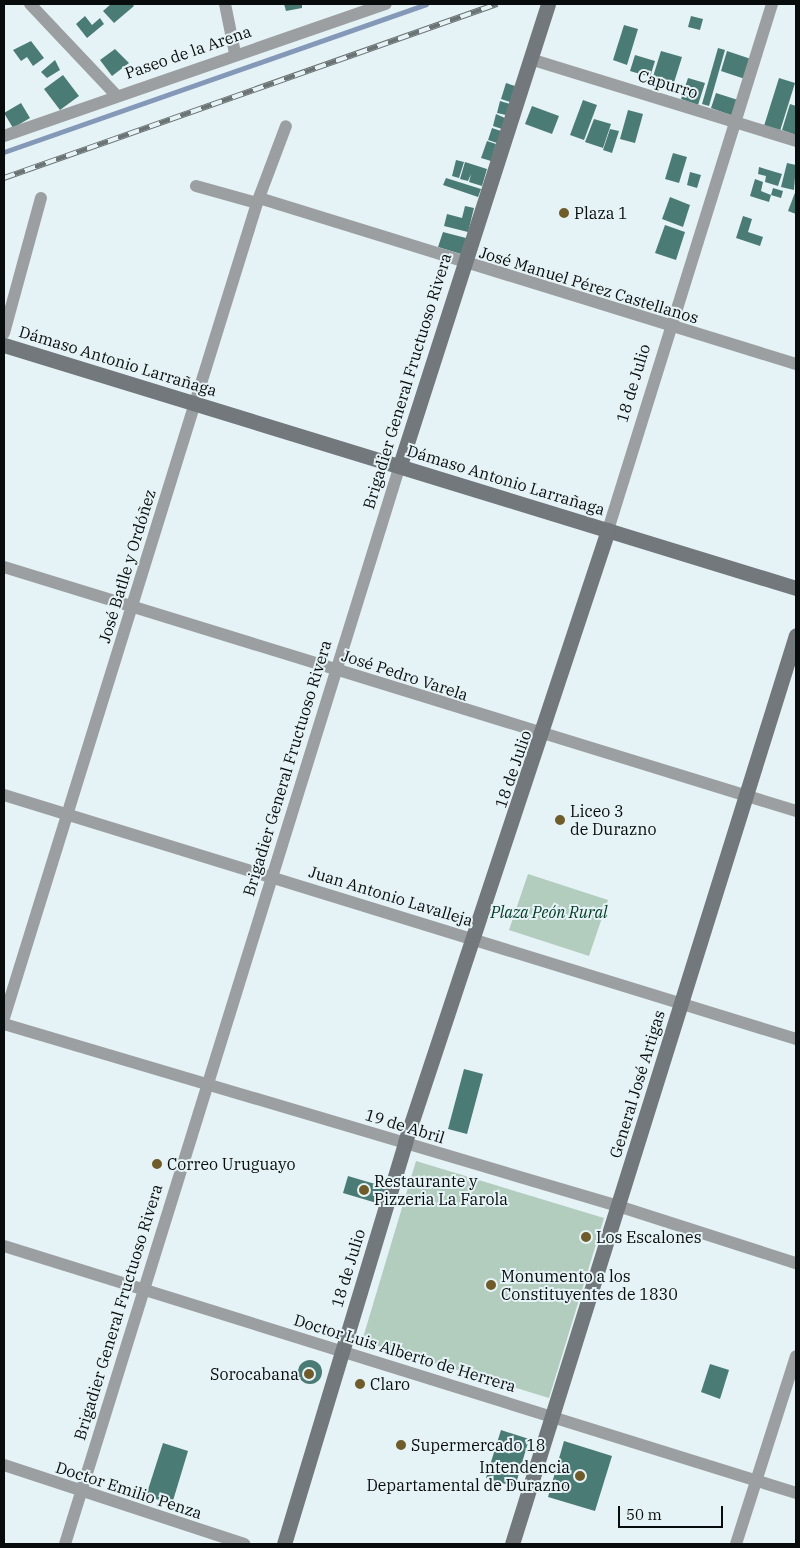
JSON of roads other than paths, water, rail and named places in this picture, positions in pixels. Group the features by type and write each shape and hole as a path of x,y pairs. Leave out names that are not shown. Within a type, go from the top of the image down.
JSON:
{"street":[{"path":"30,4 115,94"},
{"path":"225,4 235,53"},
{"name":"Paseo de la Arena","path":"4,136 115,94 386,4"},
{"name":"Brigadier General Fructuoso Rivera","path":"65,1544 206,1083 462,263 548,4"},
{"name":"18 de Julio","path":"284,1544 405,1142 542,736 608,530 669,326 772,4"},
{"name":"Capurro","path":"530,59 796,141"},
{"name":"José Batlle y Ordóñez","path":"4,1018 258,201 286,126"},
{"name":"José Manuel Pérez Castellanos","path":"196,186 258,201 796,364"},
{"path":"4,332 41,198"},
{"name":"Dámaso Antonio Larrañaga","path":"4,345 796,588"},
{"name":"José Pedro Varela","path":"4,567 542,736 796,811"},
{"name":"General José Artigas","path":"512,1544 744,795 796,635"},
{"name":"Juan Antonio Lavalleja","path":"4,795 796,1039"},
{"name":"19 de Abril","path":"4,1024 618,1206 796,1263"},
{"name":"Doctor Luis Alberto de Herrera","path":"4,1246 144,1286 342,1351 796,1493"},
{"path":"736,1544 796,1356"},
{"name":"Doctor Emilio Penza","path":"4,1465 244,1544"}],"waterway":[{"path":"4,152 426,4"}],"railway":[{"path":"4,178 497,4"}],"place":[{"name":"Plaza 1","path":"564,213"},
{"name":"Liceo 3 de Durazno","path":"560,820"},
{"name":"Correo Uruguayo","path":"157,1164"},
{"name":"Restaurante y Pizzeria La Farola","path":"364,1190"},
{"name":"Los Escalones","path":"586,1237"},
{"name":"Monumento a los Constituyentes de 1830","path":"491,1285"},
{"name":"Sorocabana","path":"309,1374"},
{"name":"Claro","path":"360,1384"},
{"name":"Supermercado 18","path":"401,1445"},
{"name":"Intendencia Departamental de Durazno","path":"580,1476"}],"park label":[{"name":"Plaza Peón Rural","path":"549,912"}]}
